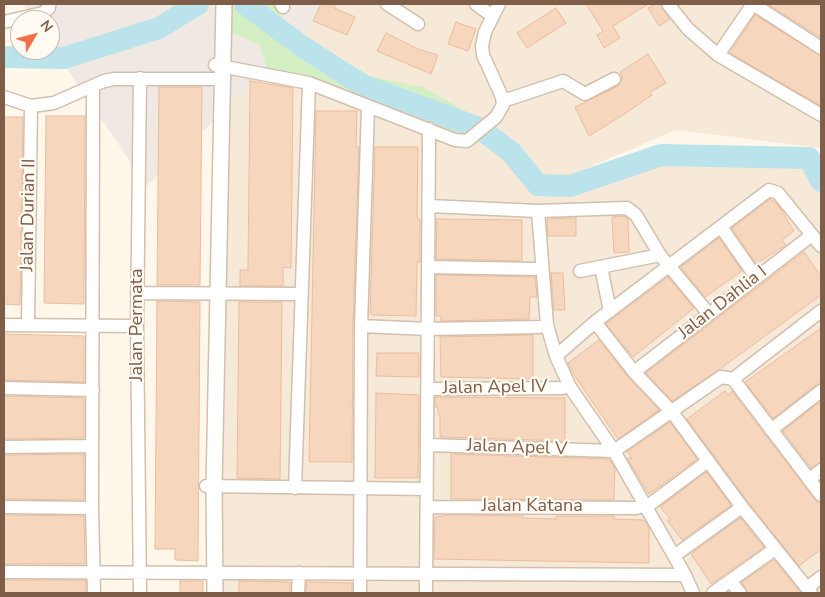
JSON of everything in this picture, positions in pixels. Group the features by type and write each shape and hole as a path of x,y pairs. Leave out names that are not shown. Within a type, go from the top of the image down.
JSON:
{"street":[{"path":"4,22 43,13 49,8 49,4"},
{"path":"206,593 210,572 210,486 220,72 219,29 216,4"},
{"path":"219,29 224,4"},
{"path":"387,4 418,24"},
{"path":"476,4 492,16"},
{"path":"4,97 32,106 54,103 114,79 220,72 309,83 460,141 467,141 473,138 501,110 503,101 483,55 485,32 500,4"},
{"path":"668,4 688,29 718,55 821,115"},
{"path":"718,55 753,4 821,48"},
{"name":"Jalan Permata","path":"140,78 137,293 140,593"},
{"path":"503,101 563,81 585,94 614,79"},
{"path":"295,488 309,83"},
{"path":"93,86 92,508 94,593"},
{"name":"Jalan Durian II","path":"28,325 32,106"},
{"path":"360,593 362,326 368,107"},
{"path":"426,593 429,129"},
{"path":"556,356 595,322 766,192 772,190 778,194 821,246"},
{"path":"429,206 538,211 627,208 636,215 660,255 709,314"},
{"path":"538,211 547,325 556,356 570,387 611,451 641,508 674,556 693,593"},
{"path":"721,227 756,277"},
{"name":"Jalan Dahlia I","path":"634,372 812,235"},
{"path":"580,271 660,255"},
{"path":"428,267 535,269"},
{"path":"601,267 610,311"},
{"path":"137,293 302,294"},
{"path":"733,379 821,312"},
{"path":"595,322 634,372 672,412 742,507 809,590 821,577"},
{"path":"4,325 137,326"},
{"path":"362,326 428,329 540,327"},
{"path":"611,451 672,412 721,377 733,379 821,496"},
{"path":"4,388 93,390"},
{"name":"Jalan Apel IV","path":"427,389 563,388"},
{"path":"771,430 821,391"},
{"name":"Jalan Apel V","path":"427,445 611,451"},
{"path":"4,447 92,446"},
{"path":"641,508 708,461"},
{"path":"809,480 821,470"},
{"path":"210,486 427,490"},
{"path":"4,507 92,508"},
{"name":"Jalan Katana","path":"427,507 641,508"},
{"path":"674,556 742,507"},
{"path":"713,593 731,582 775,548"},
{"path":"4,572 426,575 582,573 685,575"},
{"path":"210,572 215,593"},
{"path":"298,573 298,593"},
{"path":"731,582 740,593"}],"shaded area":[{"path":"23,4 333,4 147,186 60,59 60,10 27,10"},
{"path":"225,4 821,4 821,148 676,130 561,179 570,186 658,156 807,158 821,182 821,593 216,593"}],"green space":[{"path":"225,4 281,4 283,7 279,23 372,77 423,87 487,124 467,141 269,74 259,44 222,29"}],"building":[{"path":"321,4 336,4 334,8 355,17 347,35 313,21"},
{"path":"586,4 648,4 613,26 620,38 604,48 597,35 603,31"},
{"path":"655,4 660,4 670,19 659,26 648,8"},
{"path":"768,4 821,4 821,38"},
{"path":"556,8 566,23 527,48 517,33"},
{"path":"755,15 821,56 821,106 730,53"},
{"path":"456,22 476,29 468,51 448,44"},
{"path":"386,33 418,49 438,55 431,74 377,51"},
{"path":"648,54 666,83 650,92 652,95 626,113 589,136 575,107 618,86 623,77 620,72"},
{"path":"250,81 293,88 291,268 283,267 283,286 240,286 240,270 248,270"},
{"path":"159,87 202,87 200,285 157,285"},
{"path":"316,111 357,111 356,147 359,147 353,326 352,462 309,462"},
{"path":"46,116 85,116 84,304 44,303"},
{"path":"4,117 23,117 20,305 4,304"},
{"path":"375,147 418,147 417,218 420,219 420,262 417,262 416,316 373,315 370,313"},
{"path":"770,199 778,205 794,231 782,240 786,245 756,264 732,228"},
{"path":"624,216 628,219 629,252 614,253 612,217"},
{"path":"576,218 576,236 548,236 547,219"},
{"path":"437,219 522,220 522,261 436,259"},
{"path":"719,238 742,271 705,297 681,267"},
{"path":"804,252 821,276 821,295 720,369 672,401 646,373"},
{"path":"551,273 563,273 565,310 554,310"},
{"path":"436,275 535,277 537,297 530,297 529,319 441,321 441,316 436,316"},
{"path":"668,277 694,308 633,357 606,324"},
{"path":"157,301 200,302 198,561 175,560 175,549 155,549"},
{"path":"239,302 282,302 280,479 237,478"},
{"path":"821,328 821,383 773,418 745,382"},
{"path":"4,334 84,336 84,382 4,380"},
{"path":"533,335 533,379 441,377 440,337"},
{"path":"599,340 628,377 659,410 618,439 576,378 568,363"},
{"path":"377,353 419,353 419,377 376,376"},
{"path":"725,391 728,395 732,391 815,500 821,503 821,549 799,566 748,502 687,419"},
{"path":"376,393 419,395 418,478 375,478"},
{"path":"4,396 84,398 84,438 4,439"},
{"path":"435,397 565,398 565,441 440,437 440,415 438,414 438,407 435,407"},
{"path":"821,401 821,462 811,468 783,431"},
{"path":"670,422 697,459 649,494 627,458 632,458 627,452"},
{"path":"84,454 84,500 4,499 4,455"},
{"path":"451,454 609,459 615,468 614,500 451,499"},
{"path":"706,472 731,505 682,540 667,520 671,520 660,507"},
{"path":"4,515 84,516 85,564 4,564"},
{"path":"450,515 523,516 523,518 556,519 556,516 614,516 614,519 644,520 649,528 649,563 434,559 435,517"},
{"path":"740,518 764,547 711,584 691,554"},
{"path":"774,560 801,593 748,593 742,582"},
{"path":"4,580 86,580 86,593 4,593"},
{"path":"180,581 203,581 203,593 180,593"},
{"path":"239,581 290,582 290,593 239,593"},
{"path":"307,582 352,583 352,593 306,593"}],"waterway":[{"path":"4,57 64,58 159,28 198,4"},
{"path":"245,4 300,45 362,85 479,128 511,152 538,185 570,186 661,155 809,158 821,181"}]}
